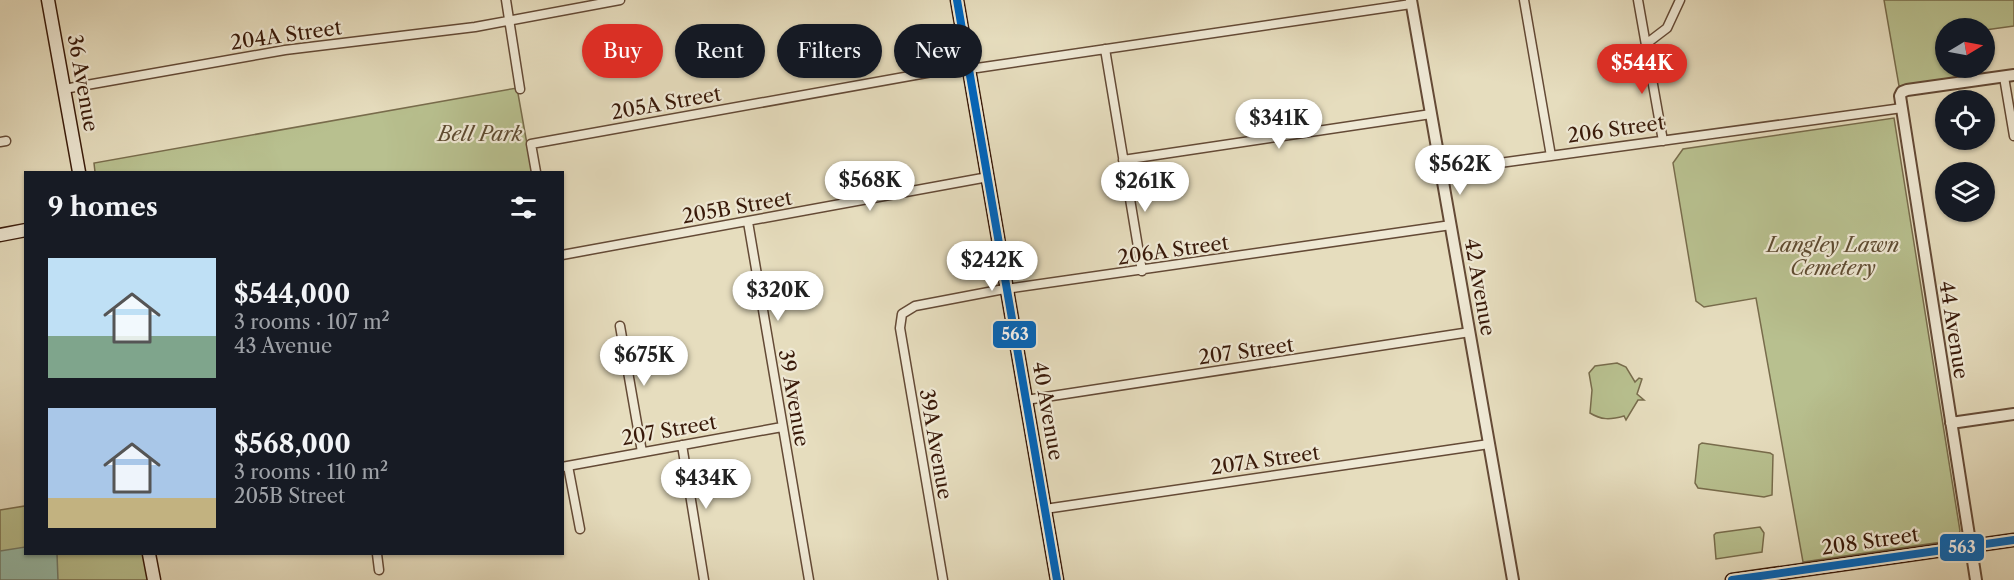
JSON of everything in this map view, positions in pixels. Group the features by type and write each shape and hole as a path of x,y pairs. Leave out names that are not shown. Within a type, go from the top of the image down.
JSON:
{"main road":[{"name":"36 Avenue","path":"48,0 79,171"},
{"name":"40 Avenue","path":"957,0 961,24"},
{"name":"40 Avenue","path":"971,78 1057,580"},
{"path":"0,235 24,230"},
{"name":"208 Street","path":"1732,580 2014,540"},
{"path":"149,555 154,580"}],"street":[{"path":"506,0 520,89"},
{"name":"204A Street","path":"64,89 285,50 475,27 620,0"},
{"path":"1524,0 1551,156"},
{"path":"1638,0 1663,141"},
{"path":"1646,44 1667,28 1680,0"},
{"name":"205A Street","path":"982,66 1411,2"},
{"name":"42 Avenue","path":"1411,2 1513,580"},
{"path":"1105,49 1142,271"},
{"path":"2009,76 2014,136"},
{"name":"44 Avenue","path":"1976,580 1900,96 1907,90 2009,76"},
{"name":"205A Street","path":"536,171 531,144 899,78"},
{"name":"206 Street","path":"1441,171 1902,108"},
{"path":"1123,160 1431,114"},
{"name":"205B Street","path":"564,255 988,177"},
{"name":"39 Avenue","path":"748,222 809,580"},
{"name":"206A Street","path":"902,314 915,306 1007,290 1451,225"},
{"name":"39A Avenue","path":"902,314 900,328 943,580"},
{"path":"620,326 642,452"},
{"name":"207 Street","path":"1026,400 1470,332"},
{"path":"1951,423 2014,414"},
{"name":"207 Street","path":"565,466 782,427"},
{"name":"207A Street","path":"1045,509 1489,444"},
{"path":"681,445 704,580"},
{"path":"565,466 580,529"},
{"path":"377,555 380,570"}],"green space":[{"path":"1884,0 2014,0 2014,26 1995,29 1995,18 1935,18 1935,78 1953,78 1899,86"},
{"name":"Bell Park","path":"517,88 532,171 95,171 94,163"},
{"name":"Langley Lawn Cemetery","path":"1894,118 1960,531 1956,540 1803,562 1756,298 1704,307 1696,301 1673,163 1683,149"},
{"path":"1617,363 1626,367 1635,382 1639,378 1642,379 1637,394 1644,400 1638,400 1626,420 1624,416 1606,419 1590,413 1592,390 1589,373 1595,366"},
{"path":"1702,443 1773,455 1772,495 1764,497 1698,488 1695,483 1699,445"},
{"path":"24,506 24,555 146,555 152,580 0,580 0,510"},
{"path":"1760,527 1764,533 1762,552 1716,559 1714,535 1716,533"}],"shaded area":[{"path":"24,547 24,555 57,555 58,580 0,580 0,551"}],"transit line":[{"name":"563","path":"957,0 1057,580"},
{"name":"563","path":"1732,580 2014,540"}]}
